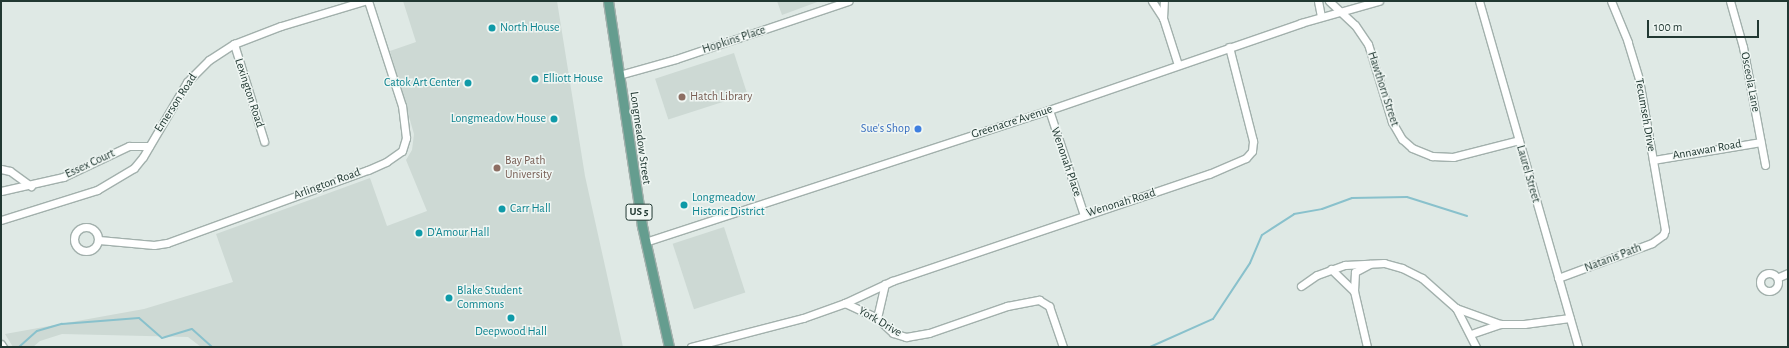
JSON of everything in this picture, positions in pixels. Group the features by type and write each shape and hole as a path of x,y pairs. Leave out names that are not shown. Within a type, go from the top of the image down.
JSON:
{"main road":[{"name":"Longmeadow Street","path":"608,1 645,242 669,347"}],"street":[{"name":"Emerson Road","path":"1,220 97,190 134,168 149,146 187,82 209,60 234,44 274,28 364,1"},
{"name":"Arlington Road","path":"99,240 154,245 167,243 368,170 386,162 402,151 406,138 402,106 368,1"},
{"name":"Hopkins Place","path":"619,75 722,44 848,1"},
{"path":"1152,1 1163,18 1178,65"},
{"path":"1163,18 1164,1"},
{"path":"1318,1 1321,17"},
{"name":"Hawthorn Street","path":"1329,1 1338,11 1355,25 1368,44 1392,122 1402,140 1412,148 1432,156 1453,157 1519,140"},
{"name":"Greenacre Avenue","path":"645,242 1049,110 1338,11 1379,1"},
{"name":"Laurel Street","path":"1479,1 1578,347"},
{"name":"Tecumseh Drive","path":"1611,1 1634,57 1643,95 1653,160 1663,208 1664,232"},
{"name":"Osceola Lane","path":"1730,1 1743,47 1765,165"},
{"name":"Lexington Road","path":"234,44 264,142"},
{"name":"Wenonah Road","path":"845,302 885,284 1084,215 1224,169 1250,155 1253,144 1251,130 1229,48"},
{"name":"Wenonah Place","path":"1049,110 1084,215"},
{"name":"Annawan Road","path":"1653,160 1761,142"},
{"name":"Essex Court","path":"1,191 31,186 80,171 129,146 149,146"},
{"path":"1,169 10,171 31,186"},
{"name":"Natanis Path","path":"1558,278 1652,243 1664,232"},
{"path":"1301,286 1331,270 1353,263 1377,263 1402,268 1416,274 1439,290 1456,308 1471,334 1476,347"},
{"path":"1367,347 1354,291 1355,272 1365,266 1377,263"},
{"path":"1331,270 1354,291"},
{"path":"1778,277 1788,273"},
{"path":"877,318 885,284"},
{"name":"York Drive","path":"691,347 803,318 845,302 877,318 889,331 906,337 929,333 1007,306 1041,301 1049,306 1054,316 1062,347"},
{"path":"1456,308 1500,324"},
{"path":"1471,334 1500,324 1524,324 1570,318"}],"shaded area":[{"name":"Bay Path University","path":"403,1 557,1 585,176 623,347 201,347 188,337 62,334 40,341 33,347 13,347 5,334 144,309 233,282 216,234 370,178 387,226 427,211 406,160 412,150 414,134 390,51 416,42"},
{"path":"777,1 820,1 782,15"},
{"path":"734,53 747,94 668,120 655,79"},
{"path":"724,227 745,293 694,309 673,244"}],"waterway":[{"path":"1150,347 1213,319 1250,263 1262,235 1294,214 1322,209 1352,198 1407,197 1467,216"},
{"path":"19,347 37,331 62,324 139,318 162,338 192,329 212,347"}],"place":[{"name":"North House","path":"492,28"},
{"name":"Elliott House","path":"535,79"},
{"name":"Catok Art Center","path":"468,83"},
{"name":"Hatch Library","path":"682,97"},
{"name":"Longmeadow House","path":"554,119"},
{"name":"Sue's Shop","path":"918,129"},
{"name":"Bay Path University","path":"497,168"},
{"name":"Longmeadow Historic District","path":"684,205"},
{"name":"Carr Hall","path":"502,209"},
{"name":"D'Amour Hall","path":"419,233"},
{"name":"Blake Student Commons","path":"449,298"},
{"name":"Deepwood Hall","path":"511,318"}]}
